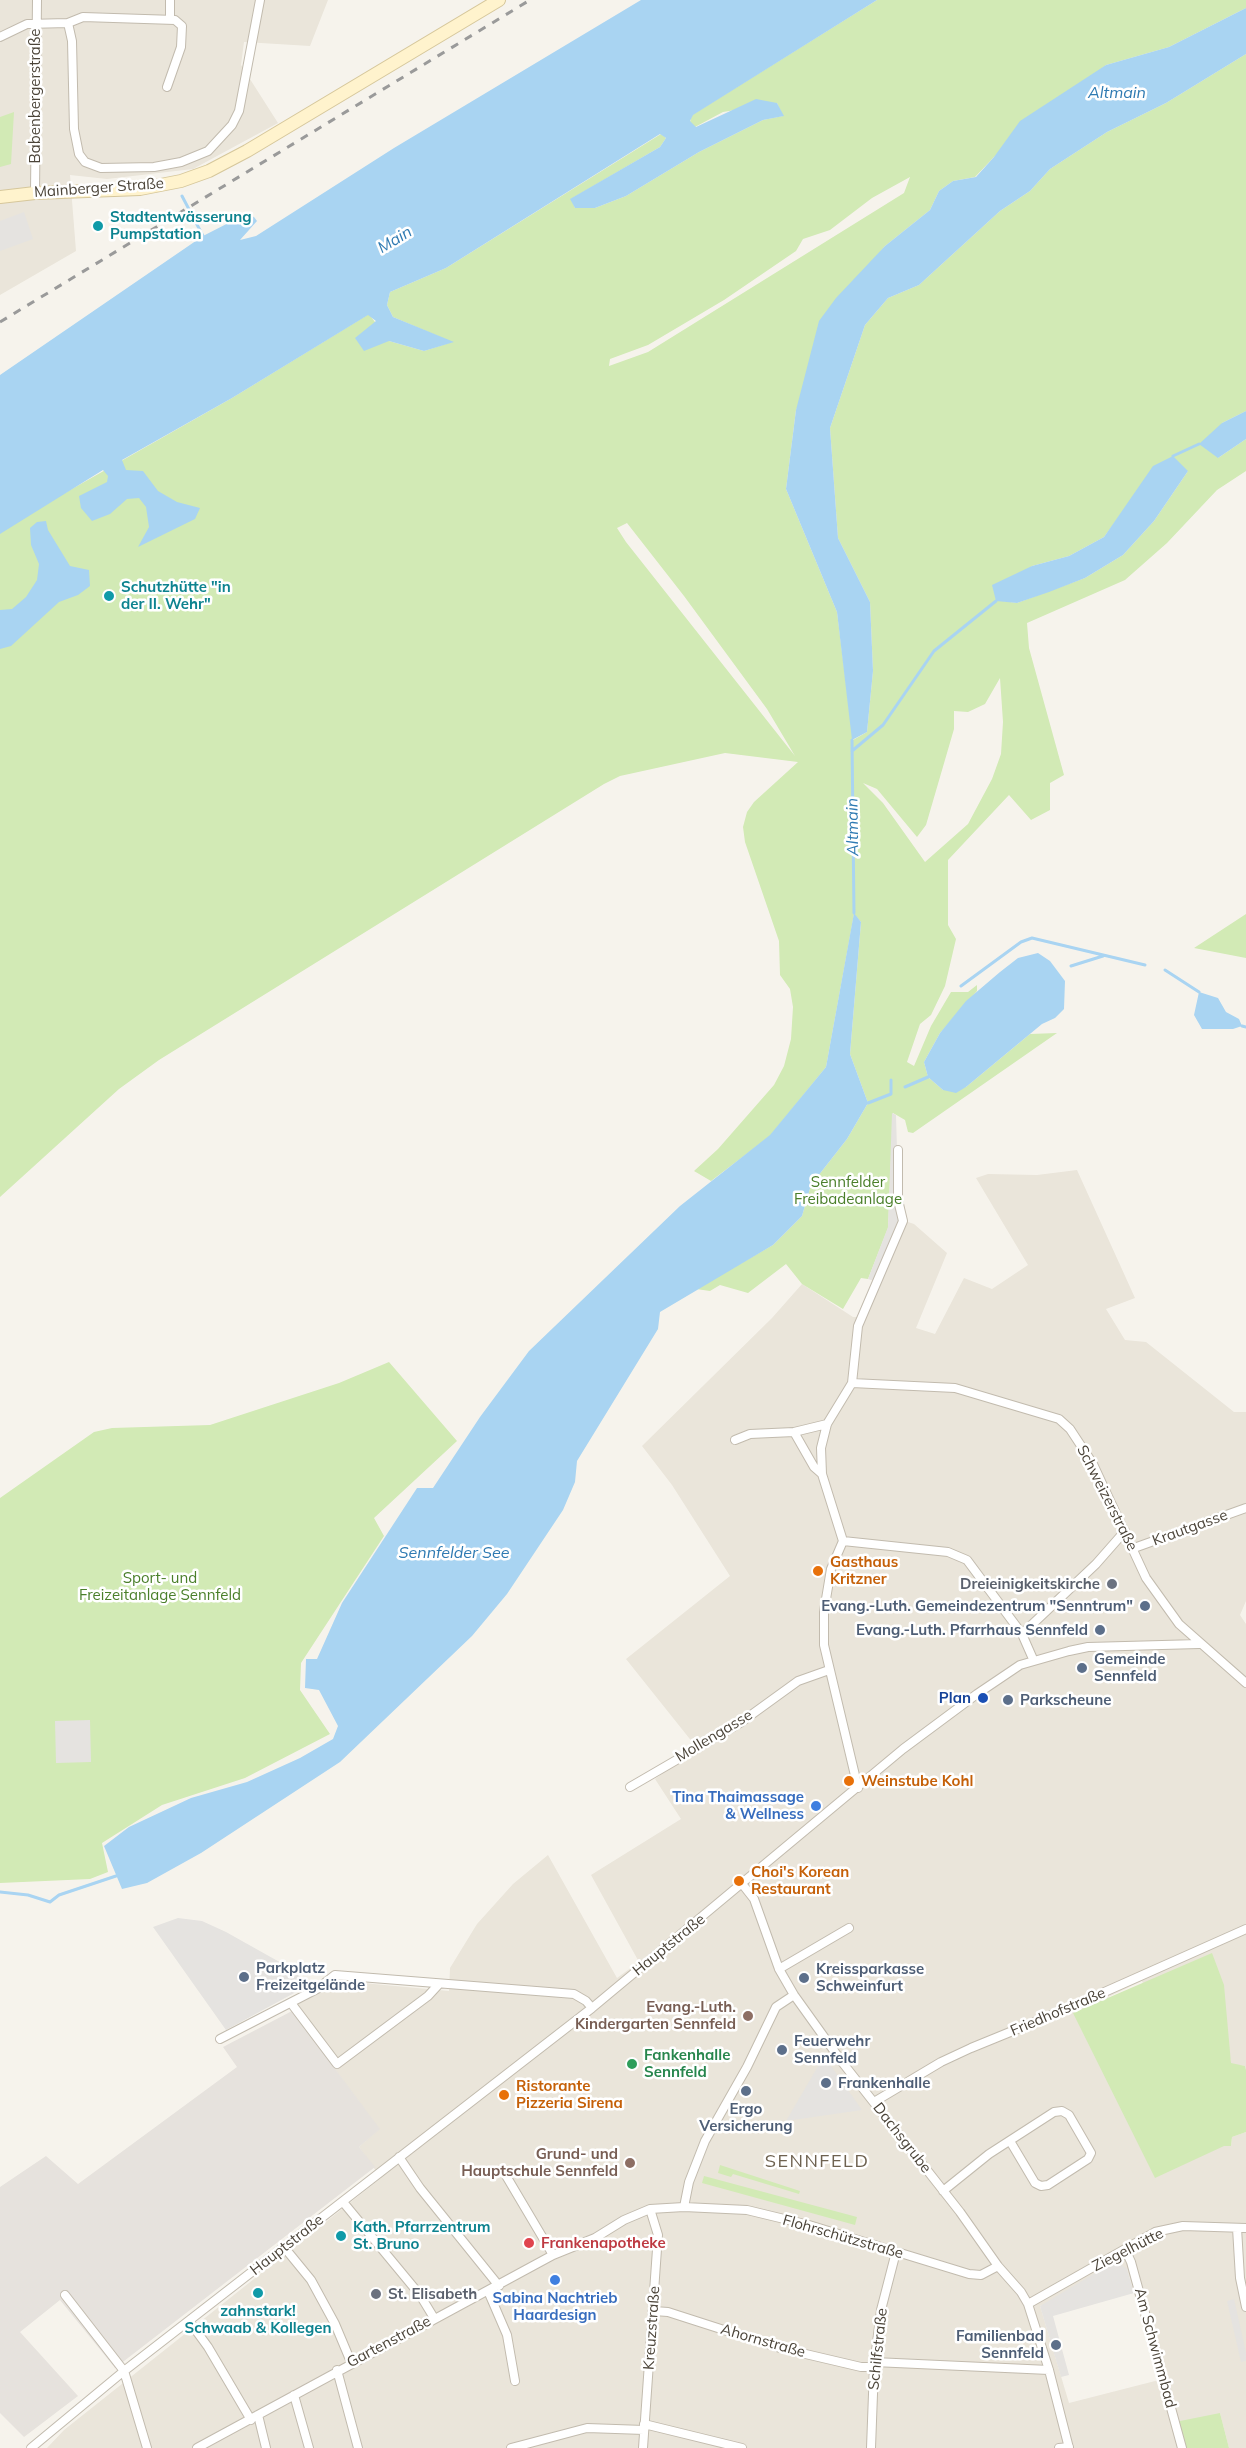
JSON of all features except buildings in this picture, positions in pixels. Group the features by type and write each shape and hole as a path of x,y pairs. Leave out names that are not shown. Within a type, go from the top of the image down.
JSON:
{"main road":[{"name":"Mainberger Straße","path":"0,197 162,185 209,171 261,143 499,0"}],"street":[{"name":"Babenbergerstraße","path":"35,193 37,0"},
{"path":"170,0 170,19"},
{"path":"68,23 72,41 74,129 76,145 85,162 101,168 115,169 181,162 208,151 225,135 236,118 260,0"},
{"path":"0,37 35,23 68,23 83,17 170,19 180,22 182,39 168,87"},
{"path":"858,1788 825,1645 824,1611 831,1569 843,1541 822,1474 820,1448 827,1424 852,1383 858,1326 903,1221 898,1200 898,1150"},
{"name":"Schweizerstraße","path":"852,1383 955,1388 1059,1419 1070,1429 1093,1464 1146,1578 1179,1624 1199,1644"},
{"path":"735,1440 762,1432 794,1432 827,1424"},
{"path":"794,1432 814,1467 822,1474"},
{"name":"Krautgasse","path":"1134,1548 1246,1509"},
{"path":"1022,1634 1096,1564 1125,1531"},
{"path":"843,1541 958,1554 978,1572 1022,1634 1033,1659"},
{"path":"1199,1644 1246,1683"},
{"name":"Hauptstraße","path":"33,2446 124,2371 592,2008 964,1703 1020,1665 1033,1659 1088,1647 1199,1644"},
{"name":"Mollengasse","path":"630,1787 740,1723 798,1681 829,1670"},
{"name":"Dachsgrube","path":"743,1885 759,1910 779,1969 794,1995 842,2062 943,2190 1028,2304"},
{"path":"779,1969 849,1928"},
{"name":"Friedhofstraße","path":"874,2102 941,2062 970,2048 1064,2010 1246,1929"},
{"path":"220,2039 291,2003 335,1975 574,1994 586,2001 592,2008"},
{"path":"291,2003 337,2064 428,1996 439,1984"},
{"path":"684,2207 689,2181 705,2141 747,2067 776,2007 794,1995"},
{"path":"943,2190 1010,2141 1054,2112 1062,2110 1069,2115 1091,2153 1078,2166 1048,2185 1041,2186 1035,2183 1010,2141"},
{"path":"399,2157 420,2188 499,2286"},
{"path":"505,2174 554,2255"},
{"path":"343,2202 420,2295 434,2318"},
{"name":"Gartenstraße","path":"196,2448 254,2418 351,2362 554,2255 595,2238 624,2220 650,2209 684,2207"},
{"name":"Flohrschützstraße","path":"684,2207 747,2210 975,2275 987,2274 998,2266"},
{"name":"Kreuzstraße","path":"643,2448 658,2235 650,2209"},
{"name":"Ziegelhütte","path":"1028,2304 1155,2232 1183,2226 1241,2228 1240,2278 1246,2307"},
{"path":"284,2247 311,2280 335,2324 351,2362"},
{"name":"Am Schwimmbad","path":"1125,2249 1131,2262 1182,2448"},
{"name":"Schilfstraße","path":"871,2448 874,2365 881,2310 896,2252"},
{"path":"488,2291 507,2335 515,2381"},
{"path":"65,2295 124,2371 147,2448"},
{"path":"1028,2304 1069,2447 1059,2448"},
{"name":"Ahornstraße","path":"654,2311 668,2312 780,2348 861,2367 874,2365 1048,2370"},
{"path":"189,2322 254,2418 266,2448"},
{"path":"337,2370 358,2448"},
{"path":"294,2395 309,2448"},
{"path":"511,2448 588,2428 644,2427 742,2448"}],"shaded area":[{"path":"0,0 328,0 310,46 244,42 241,65 278,123 193,169 107,179 70,175 76,251 0,295"},
{"path":"24,212 33,239 0,251 0,221"},
{"path":"892,1113 896,1115 899,1221 874,1281 868,1279 888,1227"},
{"path":"1077,1170 1135,1298 1106,1309 1125,1340 1146,1342 1234,1412 1246,1412 1246,1601 1240,1615 1246,1624 1246,2070 1245,2066 1231,2064 1224,2006 1160,2023 1142,1981 1108,1997 1224,2146 1231,2146 1232,2137 1246,2132 1246,2448 1229,2448 1220,2413 1183,2448 47,2448 64,2430 381,2178 359,2147 379,2129 292,2011 299,2003 335,1985 352,1982 449,1991 450,1968 477,1924 513,1884 548,1855 617,1978 639,1962 591,1875 681,1819 655,1779 697,1748 626,1659 730,1576 672,1485 642,1446 772,1318 802,1284 853,1317 858,1317 905,1221 914,1224 947,1253 916,1328 935,1334 964,1278 992,1289 1028,1265 976,1178 988,1174 1037,1175","holes":["1127,2269 1159,2380 1069,2403 1040,2306"]},
{"path":"90,1720 91,1762 56,1763 55,1721"},
{"name":"Parkplatz Freizeitgelände","path":"178,1918 202,1921 226,1932 292,1969 309,1985 226,2030 153,1927"},
{"path":"292,2011 380,2129 359,2147 375,2167 115,2368 60,2300 20,2332 78,2396 24,2437 0,2413 0,2187 46,2156 78,2184 237,2067 223,2047"},
{"name":"Frankenhalle","path":"824,2056 862,2110 786,2121"},
{"name":"Familienbad Sennfeld","path":"1120,2264 1127,2269 1134,2293 1053,2316 1069,2375 1061,2377 1040,2306 1107,2266"},
{"path":"1234,2299 1246,2353 1246,2361 1241,2362 1227,2301"}],"green space":[{"name":"Sennfelder Freibadeanlage","path":"877,0 1246,0 1246,8 1169,47 1106,65 994,157 975,177 953,181 939,191 930,210 885,246 865,270 796,410 786,489 837,612 853,740 867,732 873,671 870,602 838,538 830,428 865,325 888,298 919,285 1000,211 1030,191 1050,169 1107,132 1166,103 1246,54 1246,411 1222,423 1218,458 1246,439 1246,471 1217,490 1167,543 1125,580 1027,623 1029,648 1064,775 1050,783 1050,810 1031,820 1009,795 948,860 948,925 956,939 945,986 931,1015 920,1024 907,1062 914,1066 931,1026 951,992 968,992 977,985 977,991 940,1033 924,1062 928,1077 943,1090 966,1087 1030,1034 1057,1033 913,1133 908,1132 905,1120 893,1113 888,1228 868,1279 861,1278 843,1309 802,1284 786,1264 748,1293 720,1285 710,1291 696,1289 773,1245 802,1216 811,1185 847,1139 868,1103 850,1054 861,922 854,914 826,1067 770,1136 711,1181 694,1171 718,1149 774,1085 784,1066 791,1039 793,1007 790,989 780,975 779,941 745,842 743,827 747,812 754,802 798,762 725,753 620,776 604,784 159,1060 119,1089 0,1197 0,533 42,506 232,398 369,314 389,341 424,351 452,342 393,317 387,305 390,292 446,268 661,134 666,138 660,147 571,199 575,208 595,208 626,196 699,152 763,120 783,116 777,103 723,112 695,127 690,122 692,115","holes":["910,177 904,193 648,352 609,366 610,359 648,345 724,300 796,251 803,239 830,230 872,198","1188,471 1154,521 1123,555 1085,578 1017,603 996,600 1032,566 1069,556 1104,537 1126,507","627,523 684,596 767,709 795,756 617,528","1000,678 1003,722 1001,754 992,779 968,824 925,862 883,803 863,783 877,789 917,837 926,825 954,729 954,711 968,712 985,704"]},
{"path":"14,112 11,164 0,167 0,117"},
{"path":"1246,914 1246,958 1194,948"},
{"name":"Sport- und Freizeitanlage Sennfeld","path":"389,1362 457,1441 374,1518 384,1536 301,1663 300,1690 330,1734 245,1778 162,1805 102,1843 108,1872 90,1879 0,1883 0,1498 94,1432 112,1428 210,1425 339,1383"},
{"path":"1212,1953 1224,1985 1231,2063 1245,2066 1246,2070 1246,2132 1232,2137 1231,2146 1224,2146 1155,2178 1073,2013"},
{"path":"720,2165 800,2191 799,2194 733,2174 731,2177 718,2173"},
{"path":"704,2176 857,2217 855,2225 702,2183"},
{"path":"1220,2413 1229,2448 1183,2448 1175,2422"}],"water":[{"name":"Main","path":"641,0 877,0 693,115 690,121 696,127 756,99 777,103 784,116 763,120 699,152 626,196 595,208 575,208 570,199 660,147 666,138 660,134 446,268 390,292 387,305 393,317 454,342 424,351 389,341 364,351 355,338 376,321 368,315 232,398 122,460 126,470 143,471 158,491 177,502 200,508 195,519 138,547 149,527 146,507 139,498 127,499 110,514 92,521 81,508 79,496 107,482 108,476 103,470 0,534 0,375 203,236 246,214 257,221 240,240 256,236 394,148"},
{"name":"Altmain","path":"1246,8 1246,54 1166,103 1107,132 1050,169 1030,191 1000,211 919,285 888,298 865,325 830,428 838,538 870,602 873,671 867,732 852,740 837,612 786,489 796,410 819,321 836,298 885,246 930,210 939,191 953,181 976,177 1020,121 1106,65 1169,47"},
{"path":"1246,411 1246,439 1218,458 1199,444 1222,423"},
{"path":"1173,456 1188,471 1154,521 1123,555 1085,578 1049,592 1017,603 996,601 992,585 1032,566 1069,556 1104,537 1153,466"},
{"path":"46,521 48,530 70,566 89,570 90,586 78,595 59,602 11,646 0,649 0,610 12,609 26,597 37,580 39,564 31,545 30,528 37,522"},
{"name":"Sennfelder See","path":"854,913 861,922 850,1054 868,1103 847,1139 811,1185 802,1216 773,1245 660,1312 658,1329 577,1461 575,1482 563,1510 507,1594 472,1636 340,1762 201,1853 147,1883 122,1889 104,1846 129,1827 191,1798 247,1782 300,1758 333,1739 338,1726 319,1690 305,1688 306,1659 317,1659 342,1603 417,1488 433,1488 480,1417 529,1351 680,1206 770,1135 826,1067"},
{"path":"1038,953 1050,961 1065,981 1064,1009 1055,1018 1042,1024 966,1087 956,1093 943,1090 928,1077 924,1062 940,1033 966,1001 1000,972 1018,958"},
{"path":"1199,992 1218,998 1226,1012 1239,1019 1242,1026 1233,1029 1202,1029 1194,1015"}],"waterway":[{"path":"182,196 203,236"},
{"name":"Altmain","path":"1173,456 1199,444"},
{"path":"852,751 883,725 934,651 996,601"},
{"name":"Altmain","path":"852,740 854,913"},
{"path":"961,986 1021,942 1032,938 1145,965"},
{"path":"1071,966 1103,956"},
{"path":"1165,970 1199,992"},
{"path":"1242,1026 1246,1027"},
{"path":"905,1087 928,1077"},
{"path":"868,1103 891,1094 891,1080"},
{"name":"Sennfelder See","path":"0,1892 28,1895 50,1902 59,1895 116,1876"}],"railway":[{"path":"0,322 530,0"}],"place":[{"name":"Stadtentwässerung Pumpstation","path":"98,226"},
{"name":"Schutzhütte \"in der II. Wehr\"","path":"109,596"},
{"name":"Gasthaus Kritzner","path":"818,1571"},
{"name":"Dreieinigkeitskirche","path":"1112,1584"},
{"name":"Evang.-Luth. Gemeindezentrum \"Senntrum\"","path":"1145,1606"},
{"name":"Evang.-Luth. Pfarrhaus Sennfeld","path":"1100,1630"},
{"name":"Gemeinde Sennfeld","path":"1082,1668"},
{"name":"Plan","path":"983,1698"},
{"name":"Parkscheune","path":"1008,1700"},
{"name":"Weinstube Kohl","path":"849,1781"},
{"name":"Tina Thaimassage & Wellness","path":"816,1806"},
{"name":"Choi's Korean Restaurant","path":"739,1881"},
{"name":"Parkplatz Freizeitgelände","path":"244,1977"},
{"name":"Kreissparkasse Schweinfurt","path":"804,1978"},
{"name":"Evang.-Luth. Kindergarten Sennfeld","path":"748,2016"},
{"name":"Feuerwehr Sennfeld","path":"782,2050"},
{"name":"Fankenhalle Sennfeld","path":"632,2064"},
{"name":"Frankenhalle","path":"826,2083"},
{"name":"Ergo Versicherung","path":"746,2091"},
{"name":"Ristorante Pizzeria Sirena","path":"504,2095"},
{"name":"Grund- und Hauptschule Sennfeld","path":"630,2163"},
{"name":"Kath. Pfarrzentrum St. Bruno","path":"341,2236"},
{"name":"Frankenapotheke","path":"529,2243"},
{"name":"Sabina Nachtrieb Haardesign","path":"555,2280"},
{"name":"zahnstark! Schwaab & Kollegen","path":"258,2293"},
{"name":"St. Elisabeth","path":"376,2294"},
{"name":"Familienbad Sennfeld","path":"1056,2345"}],"district":[{"name":"SENNFELD","path":"817,2162"}]}
